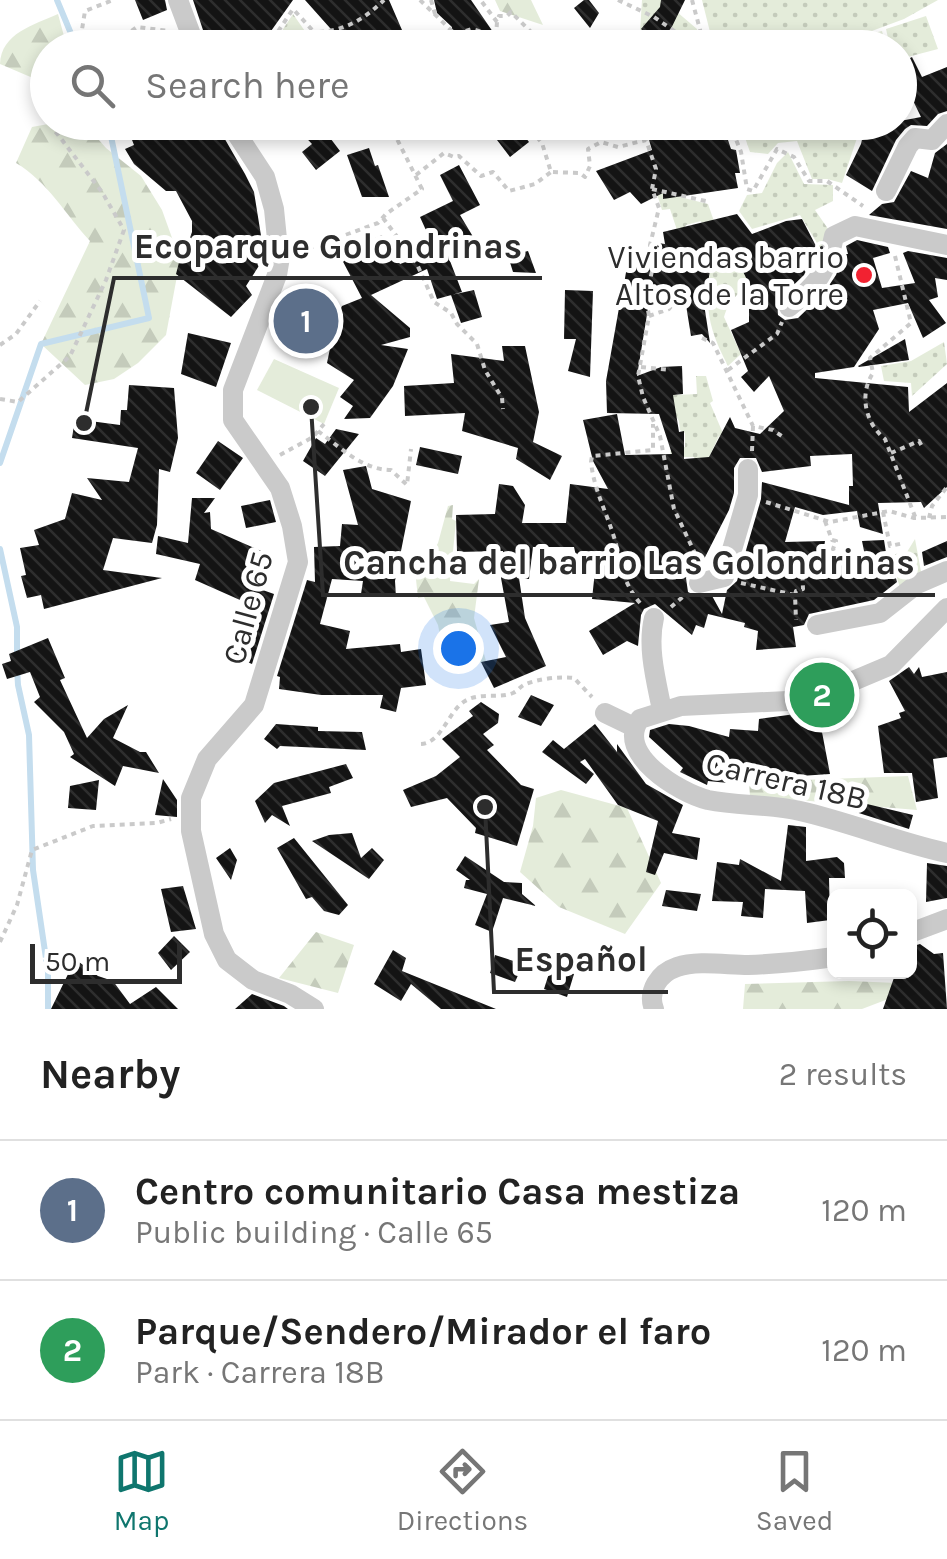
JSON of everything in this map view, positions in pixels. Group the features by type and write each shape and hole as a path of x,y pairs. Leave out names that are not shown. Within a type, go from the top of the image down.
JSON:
{"street":[{"path":"178,0 189,30"},
{"path":"917,138 932,140 947,124"},
{"name":"Calle 65","path":"242,140 265,176 281,251 277,275 233,390 233,420 280,488 298,562 254,705 207,759 191,798 191,822 214,934 227,960 254,980 290,994 314,1009"},
{"path":"886,191 914,140"},
{"path":"788,307 814,286 828,267 834,236 854,226 947,245"},
{"path":"706,582 724,577 748,496 748,469"},
{"path":"817,625 880,614 917,584 947,570"},
{"name":"Carrera 18B","path":"947,608 890,665 808,700 681,706 640,719 634,727 634,746 652,768 706,799 799,811 947,853"},
{"path":"654,621 653,662 662,710"},
{"path":"604,713 634,727"},
{"path":"917,931 947,920"},
{"path":"652,1004 662,974 680,965 762,964 827,958"}],"path":[{"path":"79,0 85,11 83,30"},
{"path":"85,11 113,0"},
{"path":"343,30 384,0"},
{"path":"420,0 450,30"},
{"path":"432,0 435,14"},
{"path":"618,0 675,30"},
{"path":"692,0 698,30"},
{"path":"482,2 497,22"},
{"path":"279,30 293,9 312,30"},
{"path":"496,30 499,16 511,12 529,30"},
{"path":"178,30 188,26"},
{"path":"133,30 166,30"},
{"path":"0,399 18,402 70,356 106,280 124,230 102,192 62,140"},
{"path":"281,251 292,250 295,254 378,223 422,190 398,140"},
{"path":"539,140 551,172"},
{"path":"416,175 444,153 459,156 481,176 493,172 509,191 535,184 551,172 580,173 585,177 590,166 588,149 601,142 618,146 638,140"},
{"path":"646,140 656,169 652,189 659,208 650,250 652,271 646,299 650,316 638,376 660,436 674,508 706,582"},
{"path":"736,140 747,189 752,191 774,152 787,152 803,168 809,181 826,181 861,202 861,228"},
{"path":"652,189 710,202"},
{"path":"383,218 410,253 434,302 452,312 457,324 477,344 502,398 503,409"},
{"path":"892,247 911,324 870,358 873,373 868,380 864,409 891,453 916,518"},
{"path":"650,316 668,309 684,291"},
{"path":"0,345 16,334 40,302"},
{"path":"728,370 778,334"},
{"path":"0,336 8,339"},
{"path":"702,338 713,343 753,426 783,436"},
{"path":"641,367 670,370"},
{"path":"262,463 313,437 324,424"},
{"path":"653,424 653,450 598,454 592,456 591,462 598,501 614,537 622,576 654,621 706,582 753,584 795,595"},
{"path":"318,431 367,466 390,470 407,485 410,449"},
{"path":"891,453 918,441 923,448"},
{"path":"929,518 932,506 947,488"},
{"path":"748,496 825,521 884,512 916,518 947,517"},
{"path":"884,512 890,546 904,544"},
{"path":"825,521 832,540 836,541 833,550 838,560 854,546"},
{"path":"802,566 803,589 795,595 798,629 817,625"},
{"path":"421,744 434,739 462,702 480,696 512,694 528,683 560,677 574,678 604,713"},
{"path":"0,942 17,905 32,850 93,826 170,819 191,822"}],"green space":[{"path":"495,0 531,0 543,25 500,11"},
{"path":"642,0 663,0 697,30 640,30"},
{"path":"702,0 938,0 874,30 710,30"},
{"path":"58,14 62,30 30,30 30,77 0,64 12,37"},
{"path":"293,14 304,30 282,30"},
{"path":"926,16 938,49 917,55 917,30 886,29"},
{"path":"30,132 30,140 99,140 141,176 162,210 180,260 166,335 138,363 114,379 85,385 41,344 90,241 47,189 16,163"},
{"path":"746,140 856,140 842,183 812,179 797,141 778,143 768,154 750,152"},
{"path":"788,152 804,184 833,185 833,201 815,210 833,236 820,269 820,248 800,215 752,229 739,211 747,195 762,193 777,163"},
{"path":"656,191 708,204 716,227 703,230 701,221 686,225 678,233 670,209 662,210"},
{"path":"740,265 753,279 747,281 724,317 741,354 728,366 710,320 708,285 710,271"},
{"path":"944,342 947,364 912,396 911,383 884,381 881,366 911,361"},
{"path":"274,359 339,388 324,424 257,390"},
{"path":"696,376 706,376 713,401 710,403 725,438 719,436 698,481 694,457 672,457 670,451 685,447 685,433 664,398 673,392 697,394"},
{"path":"453,505 452,519 456,521 450,581 474,584 479,579 474,618 486,661 466,666 463,652 444,655 438,625 424,597 418,598 414,561 426,563 438,543 448,506"},
{"path":"915,539 922,577 901,591 890,555 907,552"},
{"path":"908,776 917,810 750,796 749,782"},
{"path":"561,790 627,808 661,883 625,934 559,907 520,872 536,798"},
{"path":"316,932 354,945 338,993 279,978"},
{"path":"897,983 896,996 862,1009 743,1009 745,984"}],"building":[{"path":"135,0 165,0 167,10 143,20"},
{"path":"193,0 293,0 272,30 203,30"},
{"path":"305,0 389,0 402,30 332,30"},
{"path":"434,0 471,0 492,30 452,30 437,13"},
{"path":"589,0 599,13 590,28 574,8"},
{"path":"661,0 685,0 670,30 642,30 641,29 660,7"},
{"path":"917,67 922,77 947,67 947,111 927,126 917,125 917,118 921,117 917,109"},
{"path":"132,140 225,140 245,174 254,192 263,248 254,253 262,261 246,286 252,295 231,317 176,274 192,232 192,221 176,191 166,191 134,164 125,149 134,145"},
{"path":"308,140 332,140 340,151 316,170 302,152 312,144"},
{"path":"497,140 528,140 529,142 510,157"},
{"path":"649,140 728,140 731,149 736,150 738,188 663,199 663,193 641,204 630,192 614,200 596,171 652,150"},
{"path":"862,140 896,140 872,191 846,175"},
{"path":"947,144 947,229 869,215 882,204 894,202 911,171 928,178 935,153"},
{"path":"369,148 389,197 362,197 347,155"},
{"path":"459,165 480,205 460,215 475,240 434,248 420,217 453,201 440,175"},
{"path":"737,214 752,234 802,219 817,248 804,275 777,301 778,315 785,320 798,318 824,293 844,254 848,254 846,246 857,240 888,247 890,253 873,258 882,288 915,283 903,253 947,258 947,280 935,278 938,297 929,300 946,323 923,338 908,303 873,310 879,329 854,367 815,373 815,378 908,387 909,412 947,383 947,487 924,508 921,502 878,503 883,534 860,527 857,511 823,515 795,507 785,542 825,541 822,560 868,571 862,541 884,540 890,578 895,575 897,582 874,600 809,614 804,625 793,627 796,647 756,650 758,631 744,627 745,623 708,614 704,628 696,625 692,635 655,604 641,615 638,646 627,641 603,655 589,631 635,603 592,599 597,552 576,556 574,547 533,547 529,579 519,578 525,618 546,666 494,688 481,662 506,657 490,625 509,622 501,578 503,551 457,552 456,515 495,514 499,484 513,486 525,505 522,523 566,523 570,484 608,489 593,461 583,420 617,414 625,455 672,454 659,414 607,413 606,381 619,308 629,307 624,284 630,249 656,254 658,243 665,244 663,232","holes":["738,261 760,307 749,309 749,322 731,330 748,371 741,377 754,392 769,376 784,411 760,434 735,428 730,417 709,457 684,459 684,431 679,432 673,395 683,394 682,366 661,367 637,376 650,296 686,305 691,336 702,334 710,343 704,304 710,271","852,454 849,505 762,482 761,499 737,581 727,590 722,614 711,594 696,596 688,592 686,578 699,569 729,510 734,468 740,458 756,458 762,472 811,466 810,456"]},
{"path":"382,235 400,264 445,248 462,292 437,299 427,269 371,295 410,328 410,337 381,345 408,349 393,386 370,418 344,419 353,406 340,397 354,380 327,363 342,306 362,298 339,254"},
{"path":"528,251 536,273 513,272 508,256"},
{"path":"474,290 482,317 461,323 451,295"},
{"path":"565,290 593,291 590,377 568,371 576,339 564,339"},
{"path":"188,333 231,343 216,387 181,374"},
{"path":"905,339 909,360 858,366"},
{"path":"502,346 525,346 539,412 533,442 562,456 550,480 516,459 518,448 462,431 465,413 405,416 404,386 454,383 451,354 504,361"},
{"path":"129,385 174,388 178,438 170,472 159,469 157,525 152,543 113,538 103,570 162,578 44,609 41,595 27,598 20,548 39,545 34,530 65,519 72,493 102,500 87,478 129,482 138,448 72,438 75,419 120,425 121,410 127,410"},
{"path":"336,429 359,434 325,476 303,461 316,438 325,444"},
{"path":"218,441 243,458 220,490 196,473"},
{"path":"420,447 462,456 458,474 416,465"},
{"path":"366,466 372,489 411,501 395,581 396,597 361,594 363,581 332,579 320,624 350,631 346,649 400,644 401,652 421,649 426,685 401,688 396,712 380,708 383,695 321,695 279,689 277,676 307,580 315,582 314,547 340,546 342,524 358,525 343,470"},
{"path":"192,498 215,498 204,513 210,512 211,529 268,554 257,588 274,594 252,664 228,654 249,604 195,580 200,564 156,554 158,536 188,543"},
{"path":"270,500 276,522 246,528 241,506"},
{"path":"947,541 947,557 924,566 922,552"},
{"path":"48,638 65,678 60,680 87,738 104,719 128,705 113,738 146,752 159,773 123,766 115,786 70,757 74,754 64,732 34,702 40,697 30,672 7,679 2,664 11,661 9,654"},
{"path":"909,667 914,674 919,667 922,677 947,672 947,757 933,759 938,798 916,802 912,773 884,773 878,726 901,718 899,713 905,711 889,681"},
{"path":"531,695 554,705 541,726 518,717"},
{"path":"481,702 499,714 498,723 483,734 494,745 487,750 521,785 534,789 517,846 475,833 476,828 447,798 411,807 403,790 436,776 460,757 442,739 473,716 469,711"},
{"path":"818,711 830,774 746,773 746,781 738,784 708,781 707,785 680,772 683,768 649,737 650,730 669,724 729,737 730,729 758,731 759,719"},
{"path":"276,724 318,727 318,731 362,732 366,750 280,746 277,749 264,739"},
{"path":"595,724 617,752 617,744 646,784 683,805 672,833 700,838 697,860 664,853 655,875 646,872 658,821 618,805 585,759 580,762 594,774 586,784 542,752 553,740 564,749"},
{"path":"346,764 353,778 329,787 331,793 282,806 290,826 272,815 265,823 255,801 274,783"},
{"path":"163,779 177,800 177,817 155,815"},
{"path":"99,780 96,810 68,808 70,786"},
{"path":"844,803 913,815 909,829 843,808"},
{"path":"788,825 806,827 806,861 837,857 844,863 845,878 829,878 827,920 807,923 805,891 765,889 763,918 741,916 743,902 712,901 717,862 739,865 740,859 781,881"},
{"path":"352,833 361,858 372,848 384,860 369,879 312,841"},
{"path":"294,838 348,905 339,915 324,911 312,897 306,899 277,848"},
{"path":"230,848 237,860 231,880 216,858"},
{"path":"465,856 504,882 522,883 522,894 536,906 503,898 492,932 475,925 487,894 464,888 466,880 470,880 456,870"},
{"path":"927,863 947,866 947,898 926,902"},
{"path":"183,886 196,929 171,932 161,889"},
{"path":"666,890 701,894 697,911 662,906"},
{"path":"174,936 190,952 171,970 158,953"},
{"path":"917,945 934,954 943,953 947,1009 883,1009 894,979 917,979"},
{"path":"393,950 406,958 402,971 496,1009 441,1009 411,984 401,1001 374,984"},
{"path":"495,955 523,964 515,982 490,973"},
{"path":"79,962 113,981 130,1004 156,987 178,1009 51,1009 71,968 76,970"},
{"path":"551,967 574,974 567,997 544,989"},
{"path":"252,994 284,1006 288,1009 235,1009"}],"waterway":[{"path":"57,0 70,30"},
{"path":"0,463 41,344 149,318 112,140"},
{"path":"0,549 17,627 17,656"},
{"path":"17,668 29,735 33,870 48,972 48,1009"}],"place":[{"name":"Viviendas barrio Altos de la Torre","path":"864,275"},
{"name":"Centro comunitario Casa mestiza","path":"306,321"},
{"name":"Cancha del barrio Las Golondrinas","path":"311,407"},
{"name":"Ecoparque Golondrinas","path":"84,423"},
{"name":"Parque/Sendero/Mirador el faro","path":"822,695"},
{"name":"Español","path":"485,807"}]}
